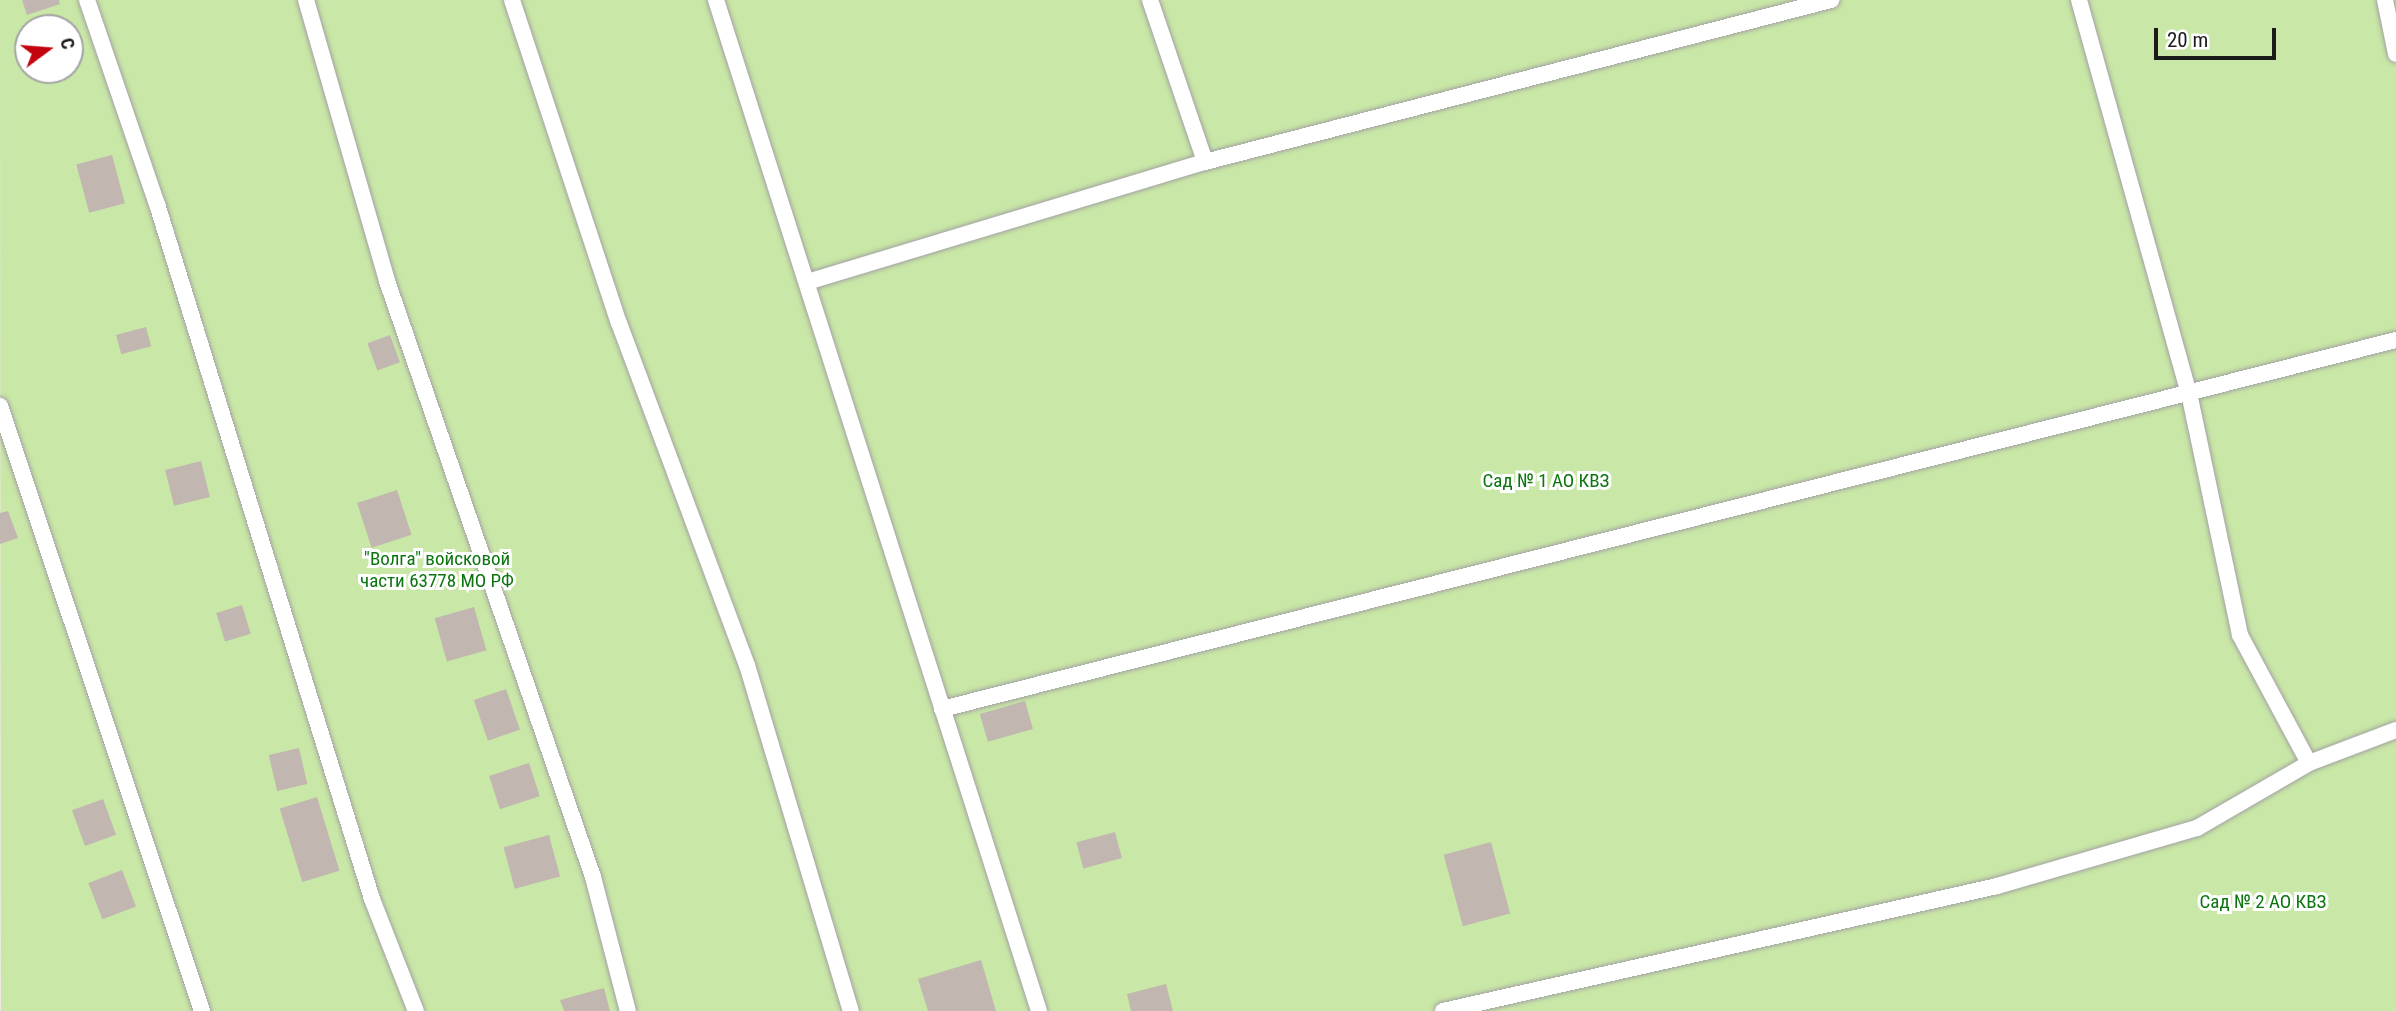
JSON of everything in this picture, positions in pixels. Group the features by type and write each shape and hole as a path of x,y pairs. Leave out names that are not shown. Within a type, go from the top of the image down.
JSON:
{"lane":[{"path":"87,0 157,204 372,899 416,1011"},
{"path":"306,0 387,281 593,877 628,1011"},
{"path":"512,0 620,323 747,664 851,1011"},
{"path":"716,0 1038,1011"},
{"path":"1150,0 1205,162"},
{"path":"807,282 1205,162 1831,0"},
{"path":"2079,0 2189,393 2240,635 2309,763"},
{"path":"2385,0 2396,54"},
{"path":"942,709 2396,340"},
{"path":"0,406 202,1011"},
{"path":"1443,1011 1997,886 2197,828 2309,763 2396,730"}],"green space":[{"path":"0,0 2396,0 2396,1011 1,1011"}],"building":[{"path":"22,0 59,0 60,4 27,14"},
{"path":"112,155 125,203 89,213 76,165"},
{"path":"146,327 151,346 121,354 116,335"},
{"path":"390,335 400,362 377,370 367,343"},
{"path":"201,461 210,497 174,506 165,470"},
{"path":"397,490 412,535 372,548 357,503"},
{"path":"8,511 18,538 0,544 0,513"},
{"path":"242,605 251,634 225,642 216,613"},
{"path":"474,607 486,650 447,662 435,618"},
{"path":"506,689 520,730 488,741 474,700"},
{"path":"1025,701 1033,729 988,742 980,714"},
{"path":"299,748 307,784 277,791 269,755"},
{"path":"529,763 540,796 500,809 489,776"},
{"path":"317,797 340,871 302,882 280,808"},
{"path":"103,799 116,835 85,846 72,810"},
{"path":"1115,832 1122,858 1083,868 1076,842"},
{"path":"549,835 560,877 515,889 504,847"},
{"path":"1491,842 1510,913 1463,926 1444,855"},
{"path":"122,870 136,906 102,919 88,883"},
{"path":"981,960 996,1011 928,1011 918,979"},
{"path":"1166,984 1173,1011 1131,1011 1127,994"},
{"path":"604,988 610,1011 564,1011 560,1000"}],"park label":[{"name":"Сад № 1 АО КВЗ","path":"1546,481"},
{"name":"\"Волга\" войсковой части 63778 МО РФ","path":"437,570"},
{"name":"Сад № 2 АО КВЗ","path":"2263,902"}]}
